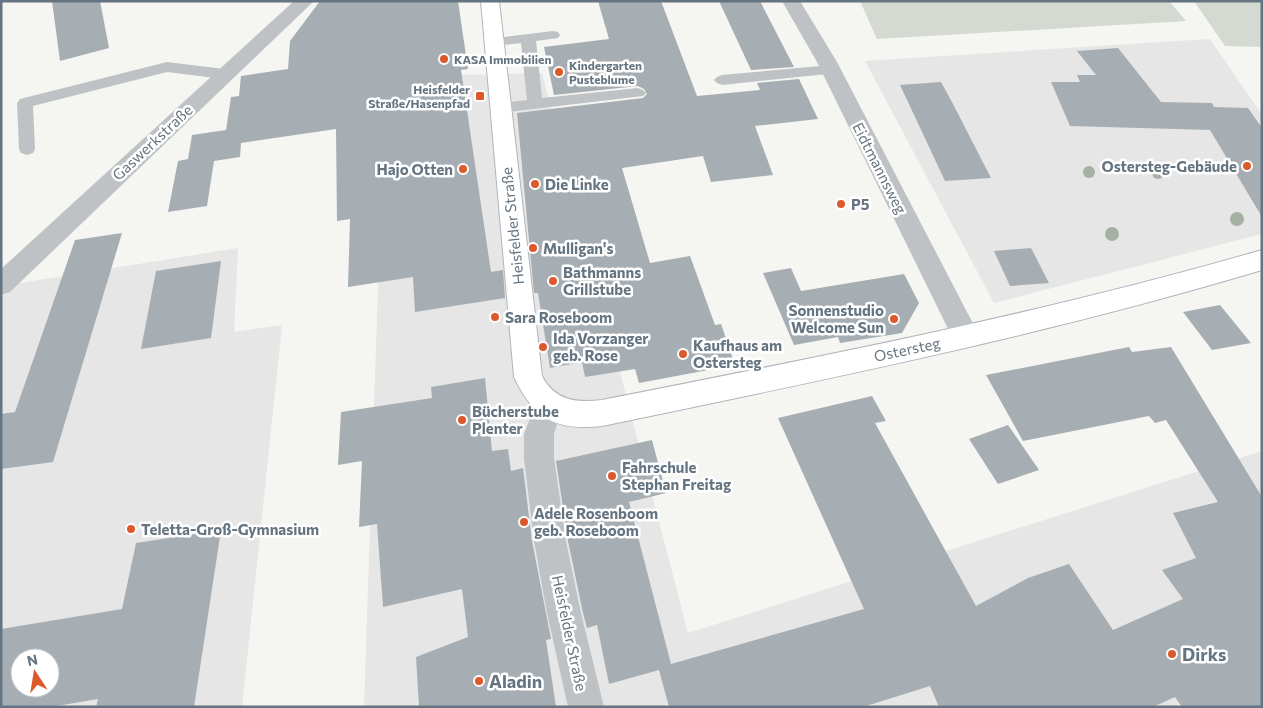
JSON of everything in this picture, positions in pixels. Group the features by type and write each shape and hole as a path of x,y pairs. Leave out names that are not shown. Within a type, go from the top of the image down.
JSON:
{"main road":[{"name":"Heisfelder Straße","path":"490,1 499,108 528,377 533,389 549,405"},
{"name":"Ostersteg","path":"549,405 566,413 577,415 602,413 966,337 1101,304 1262,260"}],"street":[{"name":"Gaswerkstraße","path":"1,285 224,74 305,1"},
{"name":"Eidtmannsweg","path":"791,1 832,70 966,337"},
{"name":"Heisfelder Straße","path":"549,405 539,434 539,458 550,541 564,613 586,707"}],"lane":[{"path":"493,42 553,35"},
{"path":"528,38 535,104"},
{"path":"27,149 25,103 166,67 224,74"},
{"path":"722,80 832,70"},
{"path":"499,108 638,93"}],"shaded area":[{"path":"860,1 1169,1 1186,21 877,39"},
{"path":"1194,1 1262,1 1262,47 1225,46"},
{"path":"1210,39 1262,115 1262,234 994,303 865,61"},
{"path":"542,73 688,633 1262,451 1262,707 364,707 385,77"},
{"name":"Teletta-Groß-Gymnasium","path":"238,248 234,332 282,325 242,707 1,707 1,298 14,284"}],"building":[{"path":"52,1 100,1 109,48 60,61"},
{"path":"320,1 458,1 468,69 461,70 491,272 503,270 505,298 415,312 413,277 348,287 350,219 337,221 336,129 241,143 240,157 214,161 207,206 168,212 178,161 188,159 192,135 226,130 231,97 239,96 241,76 288,69 290,41"},
{"path":"598,1 661,1 697,96 760,90 757,83 799,79 818,119 755,126 773,175 711,182 703,156 622,168 650,263 690,256 715,325 721,324 735,365 639,383 635,369 585,377 582,362 550,368 538,293 534,293 517,113 643,98 647,94 644,89 638,86 554,95 544,47 609,39"},
{"path":"719,1 760,1 794,67 751,70"},
{"name":"Ostersteg-Gebäude","path":"1118,48 1161,102 1212,103 1214,107 1248,108 1262,128 1262,217 1210,130 1070,126 1051,82 1080,82 1077,75 1096,75 1077,51"},
{"path":"941,82 991,178 945,181 900,85"},
{"path":"122,233 53,462 1,469 1,414 15,412 75,240"},
{"path":"1031,248 1049,283 1010,286 994,251"},
{"path":"221,261 211,338 141,349 156,271"},
{"path":"791,268 801,291 904,274 919,303 902,333 840,343 838,337 794,345 763,273"},
{"path":"1220,305 1251,343 1212,350 1183,312"},
{"path":"1129,347 1132,352 1171,347 1262,497 1262,707 1182,707 1175,697 1153,707 939,707 930,686 863,707 669,707 659,670 609,684 597,625 587,628 583,613 568,541 556,461 652,440 666,493 629,502 671,664 864,609 778,418 872,396 886,421 875,423 976,606 1028,578 1069,564 1113,630 1183,599 1162,570 1196,558 1173,513 1218,502 1166,420 1155,423 1149,416 1023,441 986,375"},
{"path":"485,378 492,451 508,449 511,471 523,468 532,541 551,639 546,640 556,707 419,707 416,657 468,637 462,589 383,607 377,524 359,527 362,461 338,465 341,412 432,398 431,387"},
{"path":"1008,425 1039,470 998,484 969,439"},
{"path":"221,530 194,707 96,707 98,699 51,707 1,707 1,629 122,609 136,543"}],"place":[{"name":"KASA Immobilien","path":"444,59"},
{"name":"Kindergarten Pusteblume","path":"559,72"},
{"name":"Heisfelder Straße/Hasenpfad","path":"480,96"},
{"name":"Ostersteg-Gebäude","path":"1247,166"},
{"name":"Hajo Otten","path":"463,169"},
{"name":"Die Linke","path":"535,184"},
{"name":"P5","path":"841,204"},
{"name":"Mulligan's","path":"533,248"},
{"name":"Bathmanns Grillstube","path":"553,281"},
{"name":"Sara Roseboom","path":"495,317"},
{"name":"Sonnenstudio Welcome Sun","path":"894,319"},
{"name":"Ida Vorzanger geb. Rose","path":"543,347"},
{"name":"Kaufhaus am Ostersteg","path":"683,354"},
{"name":"Bücherstube Plenter","path":"462,420"},
{"name":"Fahrschule Stephan Freitag","path":"612,476"},
{"name":"Adele Rosenboom geb. Roseboom","path":"524,522"},
{"name":"Teletta-Groß-Gymnasium","path":"131,529"},
{"name":"Dirks","path":"1172,654"},
{"name":"Aladin","path":"479,681"}]}
